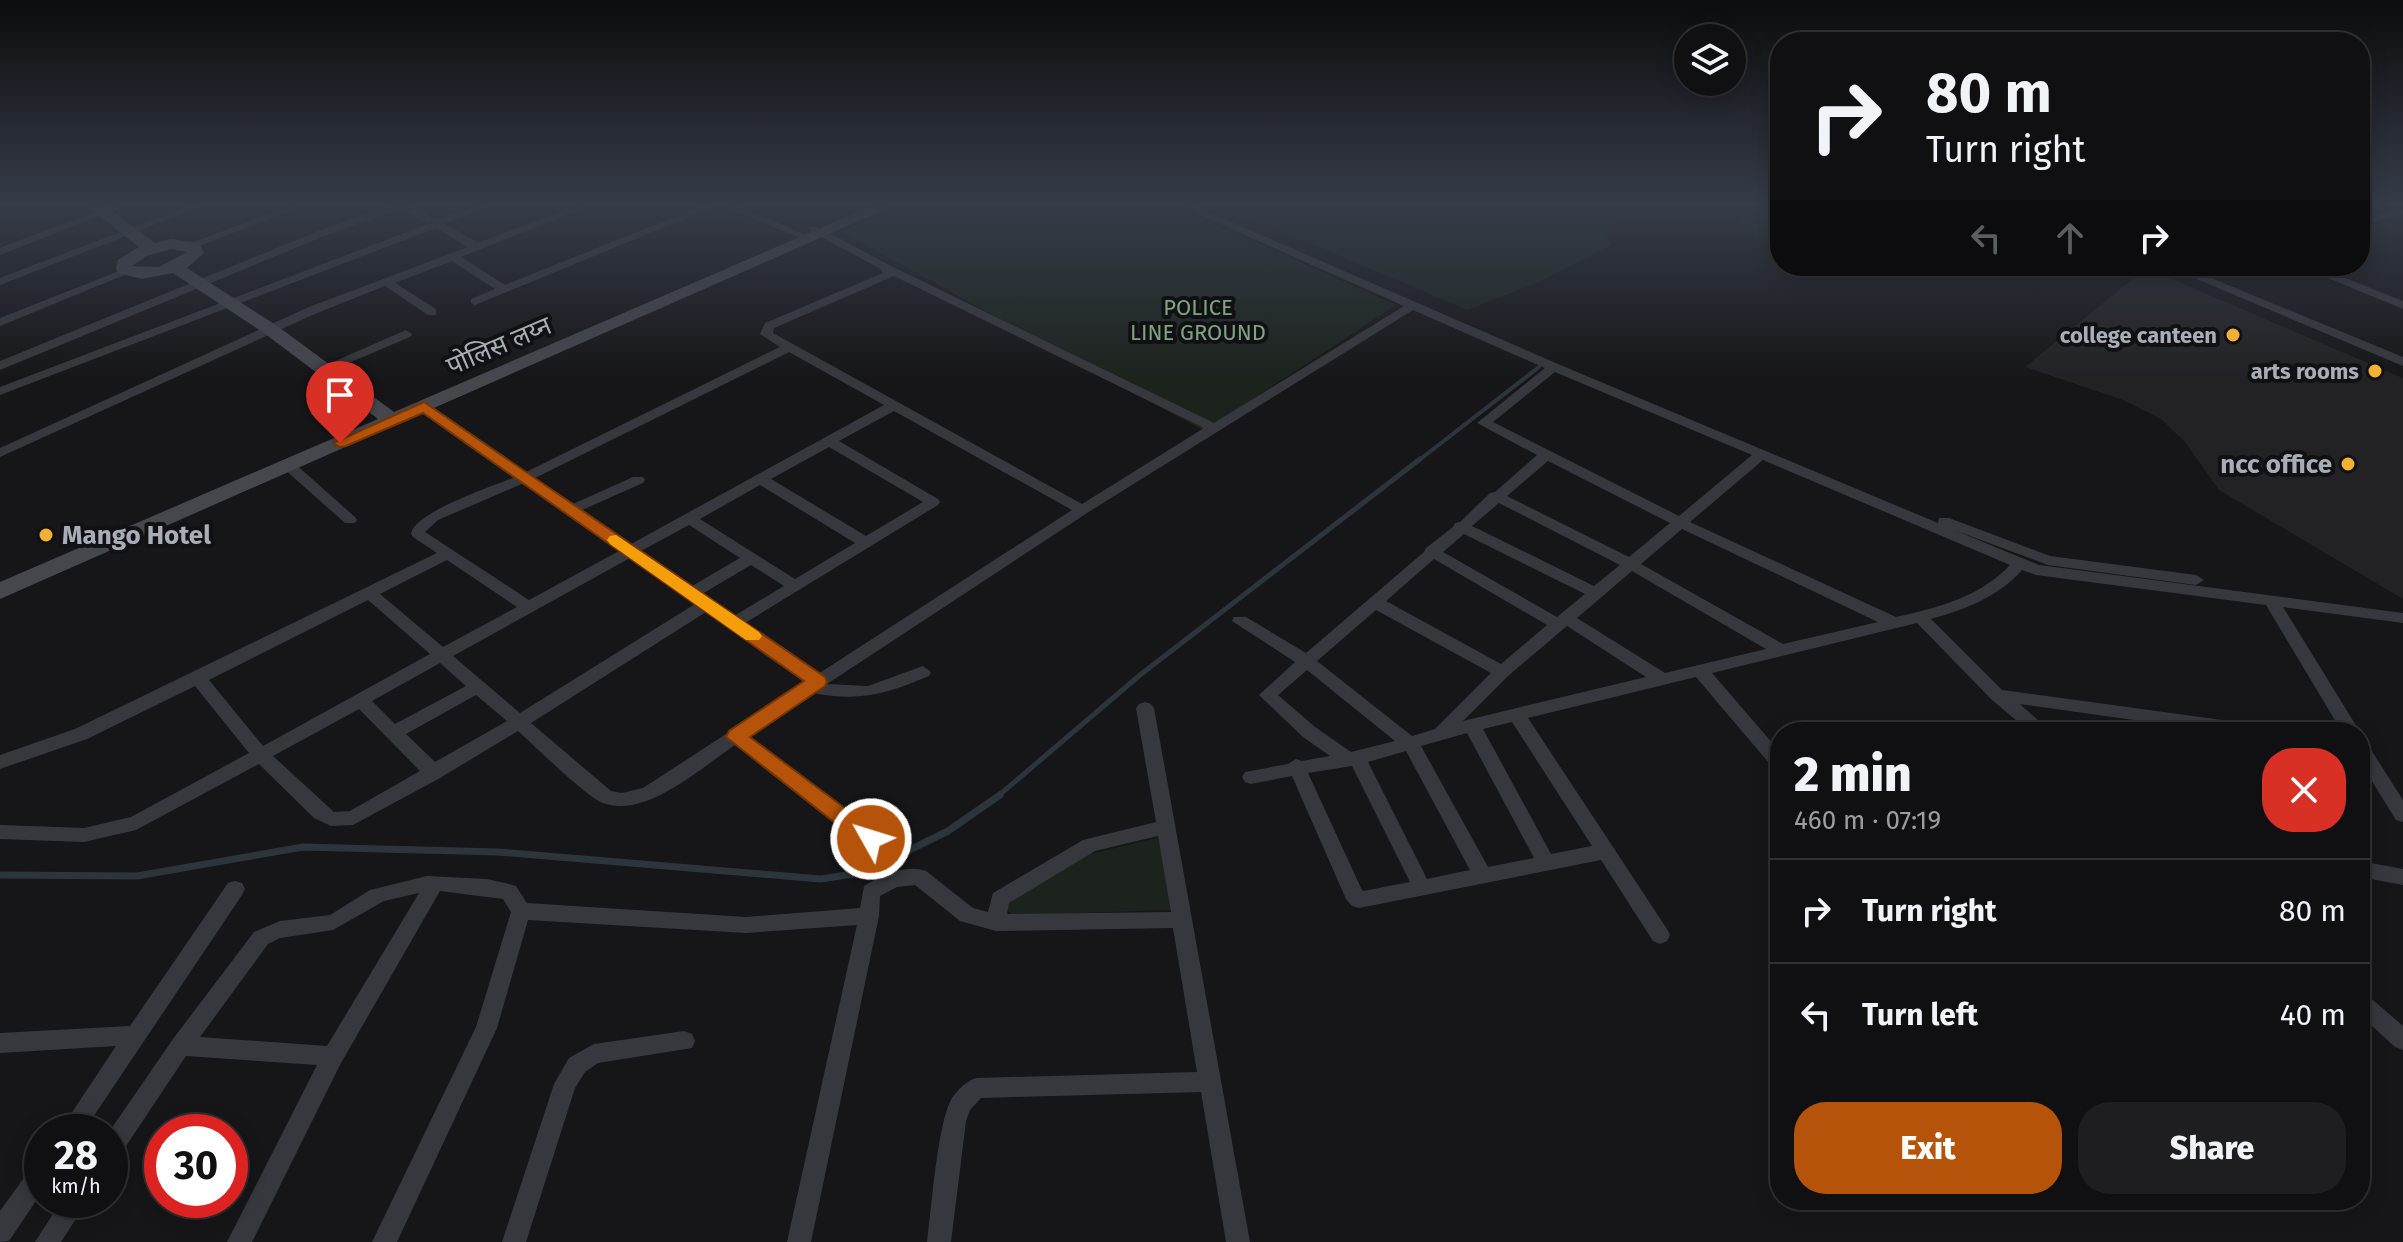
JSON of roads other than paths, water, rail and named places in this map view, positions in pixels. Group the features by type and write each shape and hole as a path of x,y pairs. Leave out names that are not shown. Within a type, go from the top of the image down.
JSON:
{"street":[{"path":"0,282 49,263"},
{"path":"125,263 128,271"},
{"path":"0,322 128,271 149,273 181,263"},
{"path":"0,366 250,263"},
{"path":"0,391 332,263"},
{"path":"0,453 270,329 433,263"},
{"path":"463,263 504,289"},
{"path":"475,301 569,263"},
{"path":"0,578 745,263"},
{"name":"पोलिस लय्न","path":"0,591 288,465 388,416 424,407 747,263"},
{"path":"876,263 1214,428"},
{"path":"1316,263 2019,564 2069,575 2403,618"},
{"path":"1336,263 2017,550 2048,560 2403,609"},
{"path":"175,267 270,329 388,416"},
{"path":"885,267 889,274 765,330 771,339 1082,510"},
{"path":"2196,276 2403,362"},
{"path":"2330,276 2403,305"},
{"path":"385,281 432,312"},
{"path":"369,593 606,797 622,800 648,794 1082,510 1413,305"},
{"path":"323,369 406,334"},
{"path":"527,606 418,534 418,529 423,523 526,477 787,348"},
{"path":"1554,367 1484,423 1681,523 1894,623"},
{"path":"0,832 84,835 136,823 893,406"},
{"path":"424,407 700,598 814,684 850,695 865,693 923,672"},
{"path":"734,623 933,502 829,441"},
{"path":"1441,733 1502,672 1761,455"},
{"path":"1423,889 1352,758 1299,724 1267,695 1545,456"},
{"path":"288,465 350,520"},
{"path":"760,479 866,543"},
{"path":"573,509 638,480"},
{"path":"1495,496 1632,565 1779,649"},
{"path":"688,518 795,586"},
{"path":"1460,526 1597,594"},
{"path":"1431,551 1662,679"},
{"path":"0,762 81,734 448,554"},
{"path":"198,678 261,755 331,819 353,818 519,722 700,598 751,558"},
{"path":"1251,777 1411,744 1472,725 1920,617 1958,605 1991,589 2006,580 2019,564"},
{"path":"2271,601 2345,722"},
{"path":"1375,602 1502,672"},
{"path":"1920,617 1997,695 2030,722"},
{"path":"1240,621 1305,660 1411,744 1483,876"},
{"path":"1701,671 1770,752"},
{"path":"393,733 477,687"},
{"path":"1997,695 2193,722"},
{"path":"360,699 434,773"},
{"path":"1145,708 1238,1242"},
{"path":"1517,715 1660,935"},
{"path":"1472,725 1546,863"},
{"path":"736,737 871,839"},
{"path":"2370,763 2403,815"},
{"path":"1296,766 1353,893 1359,900 1607,851"},
{"path":"996,923 1000,899 1090,845 1166,827"},
{"path":"2370,871 2403,877"},
{"path":"799,1242 869,916 871,892 898,879 919,877 967,915 996,923 1182,920"},
{"path":"239,1242 333,1056 435,883"},
{"path":"128,1124 261,938 278,927 329,924 345,917 367,900 403,886 435,883 509,892 521,911 486,1028 384,1242"},
{"path":"83,1114 235,889"},
{"path":"521,911 746,925 869,916"},
{"path":"2370,1011 2403,1040"},
{"path":"0,1043 138,1035"},
{"path":"514,1242 565,1084 577,1065 594,1054 684,1041"},
{"path":"181,1046 333,1056"},
{"path":"939,1242 955,1121 961,1104 976,1088 1211,1082"},
{"path":"0,1232 24,1198"},
{"path":"47,1242 64,1218"}],"waterway":[{"path":"1418,461 1539,367"},
{"path":"997,797 1140,675 1420,459"},
{"path":"0,875 137,876 303,847 498,852 821,879 865,872 948,831 1000,795"}],"place":[{"name":"college canteen","path":"2233,335"},
{"name":"arts rooms","path":"2375,371"},
{"name":"ncc office","path":"2348,464"},
{"name":"Mango Hotel","path":"46,535"}],"park label":[{"name":"POLICE LINE GROUND","path":"1198,320"}]}
